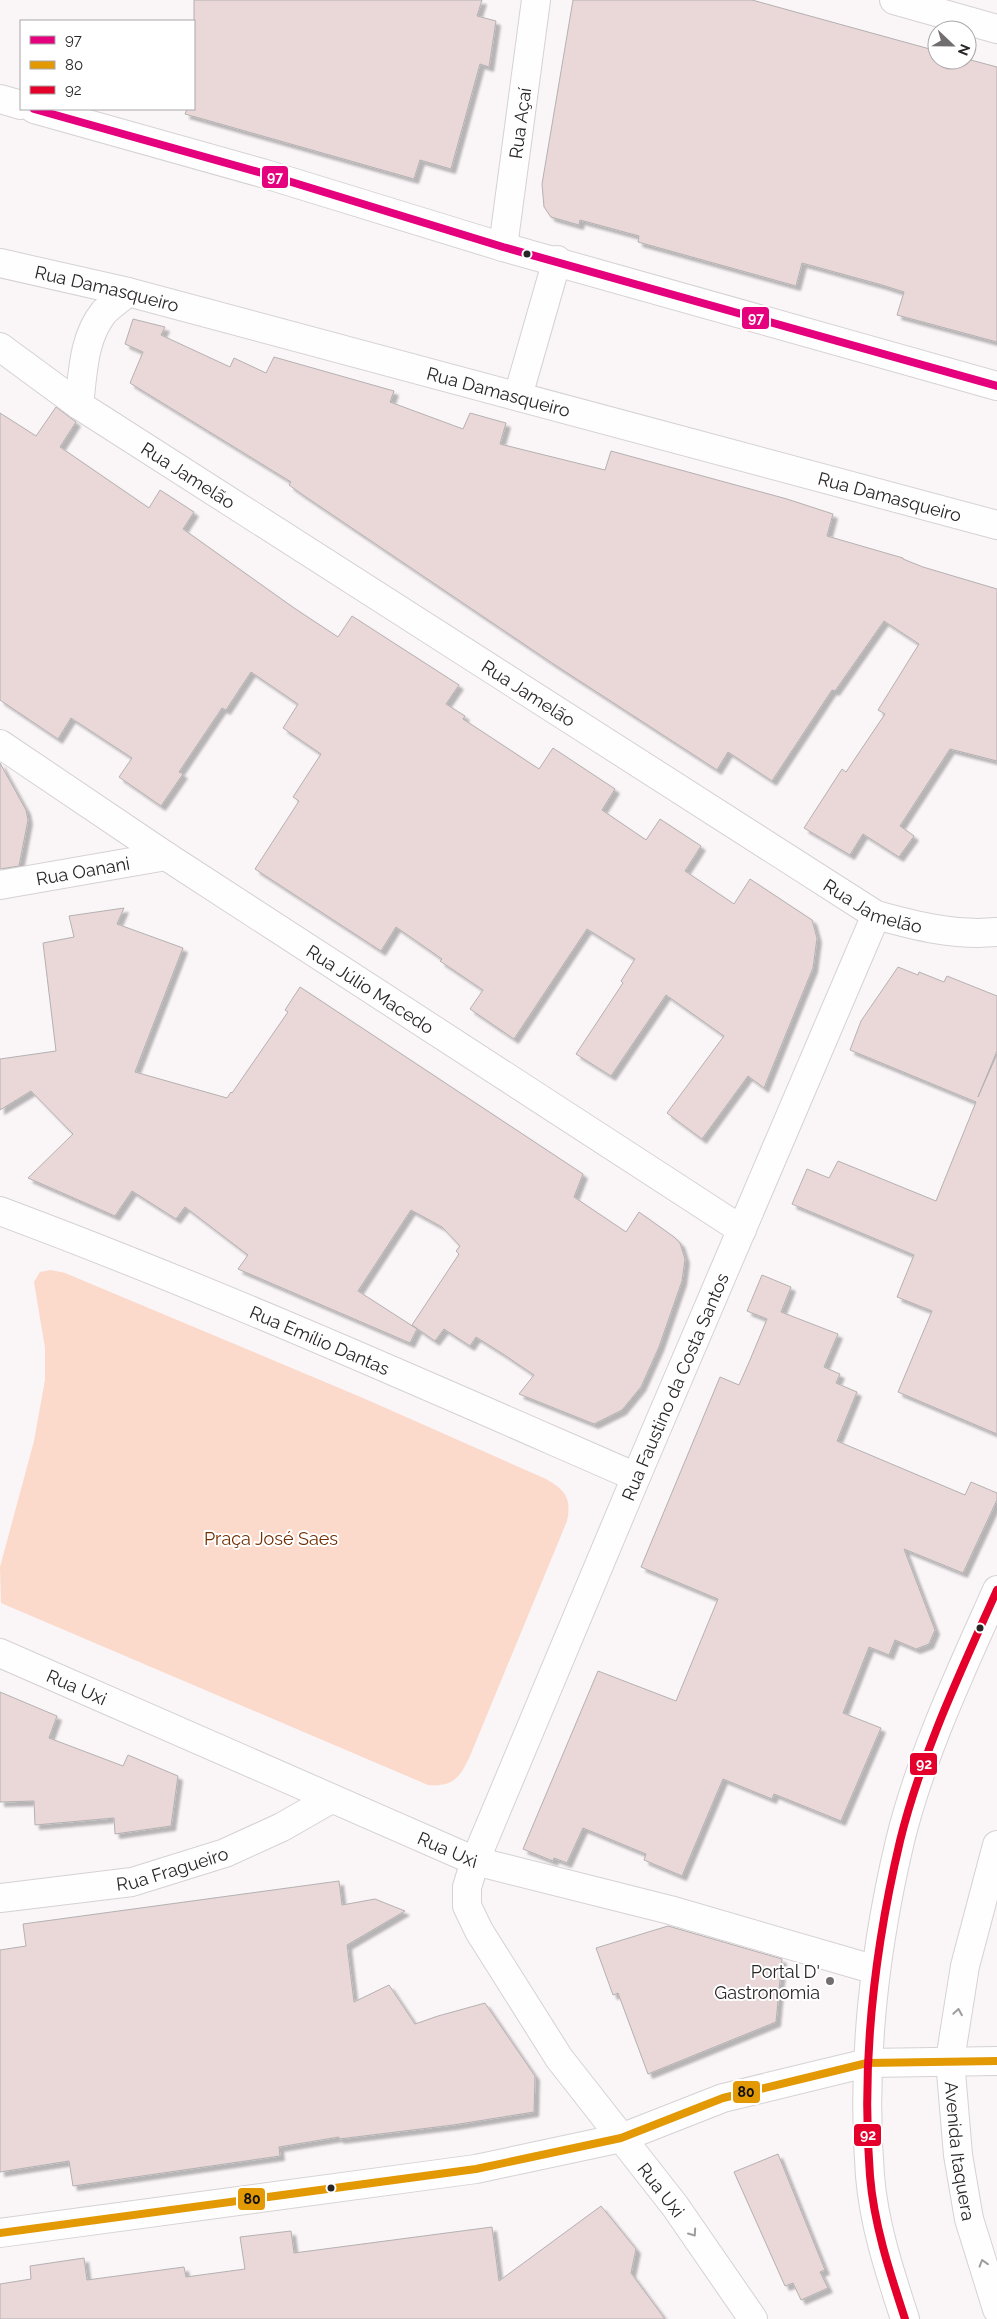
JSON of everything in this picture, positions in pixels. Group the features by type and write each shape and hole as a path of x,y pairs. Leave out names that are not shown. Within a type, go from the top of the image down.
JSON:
{"street":[{"name":"Rua Açaí","path":"503,247 536,0"},
{"path":"894,0 997,29"},
{"path":"0,99 20,105"},
{"path":"38,110 262,173 503,247 556,260 997,386"},
{"path":"518,396 556,260"},
{"name":"Rua Damasqueiro","path":"0,263 128,292 997,525"},
{"path":"80,405 88,344 96,324 105,311 128,292"},
{"name":"Rua Jamelão","path":"0,347 80,405 876,915 937,931 982,934 997,932"},
{"name":"Rua Júlio Macedo","path":"0,744 166,856 742,1230"},
{"name":"Rua Oanani","path":"0,885 166,856"},
{"name":"Rua Faustino da Costa Santos","path":"475,1861 636,1477 876,915"},
{"name":"Rua Emílio Dantas","path":"0,1211 76,1239 302,1332 636,1477"},
{"path":"905,2319 886,2263 870,2177 867,2063 876,1970 900,1840 925,1762 961,1672 997,1590"},
{"name":"Rua Uxi","path":"0,1653 475,1861 468,1887 467,1906 479,1931 559,2058 675,2206 753,2319"},
{"name":"Rua Fragueiro","path":"0,1898 141,1879 225,1853 282,1828 331,1799"},
{"name":"Avenida Itaquera","path":"997,1845 965,1966 950,2060 958,2155 969,2219 997,2309"},
{"path":"475,1861 670,1910 876,1970"},
{"path":"0,2232 476,2169 621,2138 723,2098 867,2063 950,2060 997,2061"}],"green space":[{"name":"Praça José Saes","path":"51,1270 65,1273 363,1398 546,1479 566,1495 568,1501 567,1521 470,1756 463,1770 455,1779 444,1784 428,1785 1,1603 0,1567 34,1441 45,1380 45,1348 34,1282 40,1272"}],"building":[{"path":"194,0 482,0 477,16 496,21 489,67 480,64 451,169 420,160 414,179 185,114 187,110 195,110"},
{"path":"573,0 752,0 927,48 927,70 977,70 977,62 997,67 997,342 897,315 904,292 882,285 802,263 796,286 638,242 639,236 580,220 579,225 551,217 544,207 542,184"},
{"path":"133,319 165,327 161,335 230,367 234,358 266,373 274,357 394,391 390,402 463,429 470,413 506,423 500,444 605,470 611,451 787,499 833,514 827,536 903,558 923,567 997,589 997,761 950,749 900,826 914,836 899,857 863,834 850,855 804,828 842,769 846,772 885,714 878,710 919,644 884,621 835,691 832,690 772,781 728,752 717,770 552,663 303,495 289,485 291,482 130,383 143,352 125,344"},
{"path":"56,407 76,422 60,447 149,508 160,490 194,512 183,529 294,608 338,637 352,616 459,685 446,704 465,716 463,719 539,769 553,748 615,789 602,810 646,840 660,819 701,846 685,871 734,904 750,879 812,920 817,938 813,968 764,1088 748,1076 702,1139 667,1113 724,1036 666,995 611,1076 576,1054 623,983 621,981 635,959 587,929 514,1039 470,1009 483,990 440,961 442,959 396,927 381,951 255,869 299,801 293,797 321,754 283,728 298,704 251,672 226,710 222,708 179,772 183,774 161,806 119,777 132,758 71,718 58,739 0,700 0,413 36,436"},
{"path":"0,763 26,810 28,820 19,866 0,869"},
{"path":"124,908 117,924 183,948 135,1072 227,1098 288,1012 285,1010 300,987 583,1174 574,1197 626,1232 639,1212 680,1243 685,1259 682,1281 659,1347 641,1387 622,1410 594,1424 519,1394 534,1375 503,1354 476,1337 470,1346 444,1329 435,1341 412,1325 459,1254 456,1251 460,1246 442,1227 411,1210 358,1291 417,1329 410,1343 238,1269 248,1255 185,1207 176,1219 132,1191 115,1216 28,1178 73,1134 31,1091 0,1110 0,1059 56,1051 43,943 74,937 69,916"},
{"path":"898,967 918,975 919,972 944,982 947,976 997,996 997,1051 978,1097 997,1054 997,1434 898,1392 932,1311 897,1297 914,1255 792,1204 807,1169 829,1178 838,1161 936,1201 976,1102 850,1050 861,1021"},
{"path":"762,1275 791,1287 781,1312 838,1334 824,1367 840,1374 836,1383 857,1392 837,1441 965,1495 971,1482 997,1493 997,1500 963,1573 904,1549 935,1630 929,1644 916,1649 895,1640 889,1655 869,1647 843,1713 881,1728 841,1821 774,1794 772,1799 723,1779 682,1876 644,1860 646,1854 583,1828 567,1863 554,1858 553,1861 523,1849 598,1671 676,1701 718,1599 641,1567 720,1377 739,1385 767,1319 747,1311"},
{"path":"0,1692 57,1716 49,1738 123,1766 128,1755 178,1776 171,1826 115,1834 114,1818 35,1825 34,1801 0,1802"},
{"path":"339,1881 342,1905 375,1899 405,1911 347,1945 354,2002 389,1985 415,2024 485,2003 535,2076 534,2112 453,2125 339,2139 339,2137 279,2147 280,2156 73,2186 69,2161 0,2172 0,1950 26,1946 23,1924"},
{"path":"668,1926 782,1959 776,2022 648,2074 618,1993 613,1995 596,1948"},
{"path":"778,2154 825,2270 820,2272 828,2288 801,2300 793,2283 785,2286 734,2172"},
{"path":"601,2206 636,2249 631,2273 665,2319 0,2319 0,2284 31,2279 30,2266 84,2258 87,2280 184,2267 186,2277 245,2269 240,2237 291,2231 294,2253 492,2227 499,2281"}],"transit line":[{"name":"97","path":"38,110 262,173 503,247 997,386"},
{"name":"92","path":"905,2319 879,2231 870,2176 867,2091 872,2007 877,1966 883,1924 900,1841 919,1777 930,1745 997,1590"},
{"name":"80","path":"0,2233 476,2169 621,2138 723,2098 867,2063 997,2061"}],"place":[{"name":"Portal D' Gastronomia","path":"830,1981"}]}
